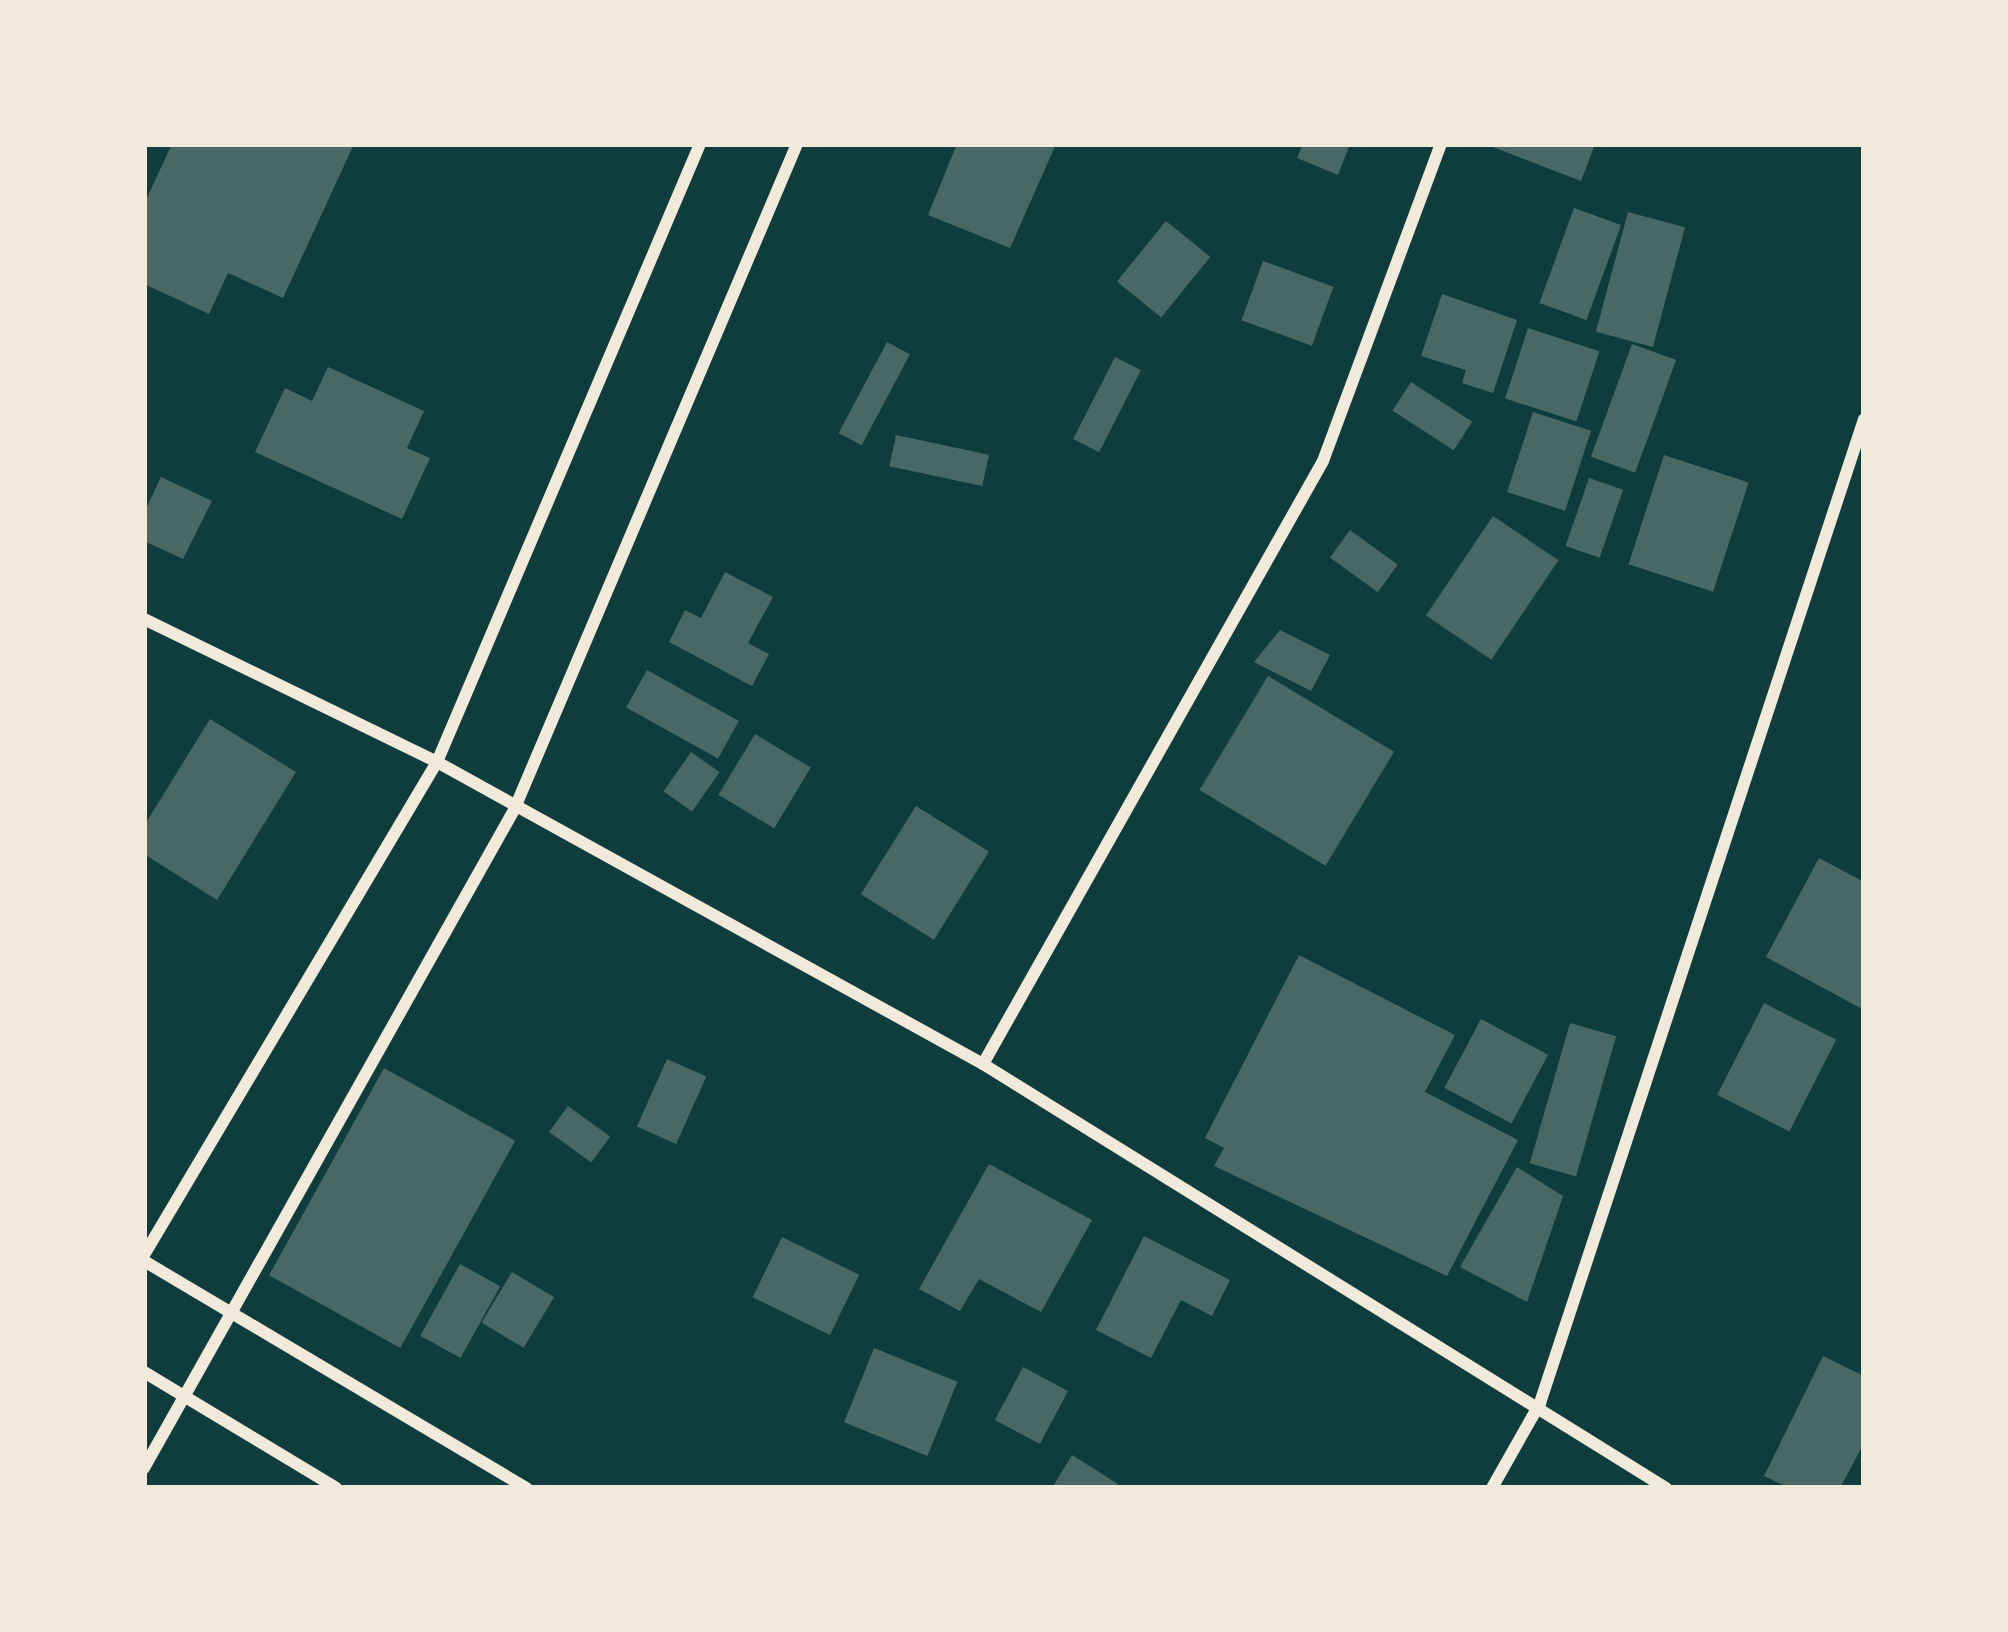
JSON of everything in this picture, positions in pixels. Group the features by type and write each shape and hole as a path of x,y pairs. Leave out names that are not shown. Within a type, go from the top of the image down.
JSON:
{"street":[{"path":"526,1488 144,1258 437,762 700,144"},
{"path":"144,1468 228,1311 514,810 797,144"},
{"path":"983,1064 1323,461 1441,144"},
{"path":"1492,1488 1540,1403 1864,419"},
{"path":"144,620 437,762 514,810 983,1064 1540,1403 1666,1488"},
{"path":"144,1372 336,1488"}],"building":[{"path":"172,144 354,144 283,298 228,273 209,314 144,284 144,204"},
{"path":"957,144 1056,144 1010,248 928,215"},
{"path":"1303,144 1350,144 1338,175 1297,158"},
{"path":"1485,144 1595,144 1581,181"},
{"path":"1574,208 1621,225 1586,320 1539,303"},
{"path":"1628,212 1685,227 1653,347 1596,332"},
{"path":"1166,221 1210,257 1161,317 1117,282"},
{"path":"1263,261 1333,287 1312,346 1241,320"},
{"path":"1442,294 1517,320 1493,393 1462,383 1466,370 1421,356"},
{"path":"1528,328 1599,351 1576,422 1505,398"},
{"path":"887,342 910,354 862,445 839,433"},
{"path":"1632,344 1676,360 1635,473 1591,457"},
{"path":"1115,357 1141,370 1099,452 1073,439"},
{"path":"328,367 424,411 407,448 430,458 402,519 255,452 285,388 312,401"},
{"path":"1411,382 1472,422 1454,450 1392,411"},
{"path":"1533,412 1591,431 1565,511 1507,492"},
{"path":"896,435 989,455 982,486 889,466"},
{"path":"1664,455 1749,483 1713,592 1628,564"},
{"path":"161,477 212,501 183,559 144,541 144,513"},
{"path":"1589,478 1623,490 1600,558 1566,546"},
{"path":"1493,516 1558,560 1491,660 1426,615"},
{"path":"1350,530 1398,565 1378,592 1330,558"},
{"path":"725,572 773,597 748,643 769,654 752,686 669,642 685,610 701,618"},
{"path":"1280,630 1330,655 1311,691 1254,662"},
{"path":"647,670 739,721 718,759 626,708"},
{"path":"1268,676 1394,752 1326,866 1199,790"},
{"path":"210,719 296,772 217,900 144,854 144,826"},
{"path":"755,734 811,767 774,828 718,795"},
{"path":"691,752 720,772 692,811 663,791"},
{"path":"916,806 989,852 934,940 861,894"},
{"path":"1819,858 1864,882 1864,1010 1766,957"},
{"path":"1299,955 1455,1035 1425,1092 1518,1140 1447,1276 1214,1166 1224,1148 1205,1138"},
{"path":"1764,1003 1836,1040 1789,1132 1717,1095"},
{"path":"1481,1019 1548,1055 1511,1124 1444,1088"},
{"path":"1570,1023 1616,1036 1576,1177 1530,1163"},
{"path":"667,1059 706,1076 676,1144 637,1127"},
{"path":"384,1068 515,1141 400,1348 269,1275"},
{"path":"568,1106 610,1137 591,1162 549,1132"},
{"path":"989,1164 1092,1220 1041,1312 979,1279 960,1311 919,1289"},
{"path":"1517,1167 1563,1196 1527,1302 1460,1267"},
{"path":"1144,1236 1230,1280 1212,1316 1181,1300 1151,1358 1096,1330"},
{"path":"782,1237 859,1275 830,1335 753,1297"},
{"path":"460,1264 500,1286 460,1358 420,1336"},
{"path":"512,1272 554,1297 524,1348 482,1323"},
{"path":"874,1348 957,1382 927,1456 844,1422"},
{"path":"1823,1356 1864,1376 1864,1443 1840,1488 1790,1488 1764,1476"},
{"path":"1023,1367 1068,1391 1040,1444 995,1420"},
{"path":"1072,1455 1118,1484 1116,1488 1052,1488"}]}
